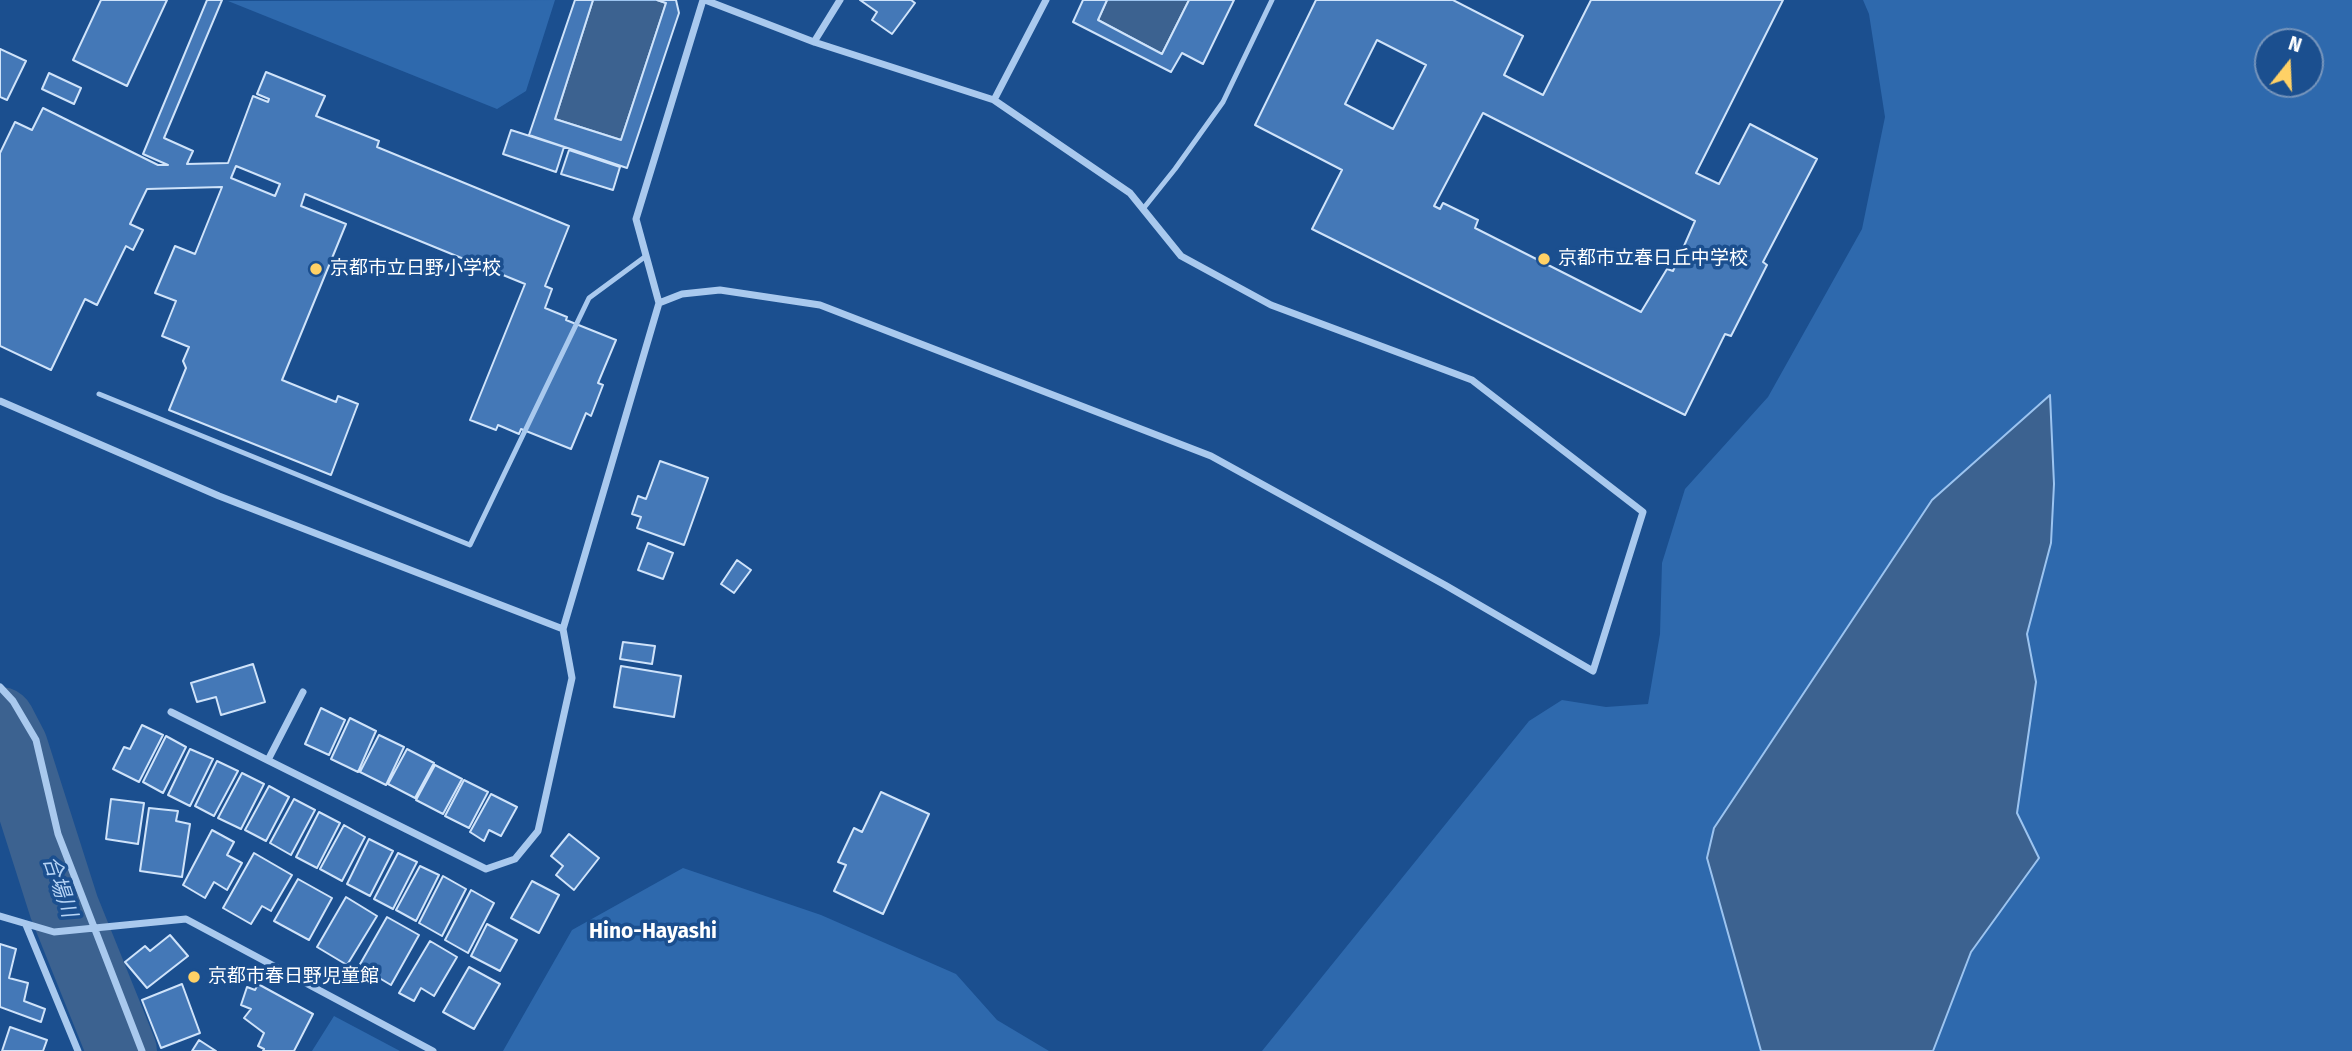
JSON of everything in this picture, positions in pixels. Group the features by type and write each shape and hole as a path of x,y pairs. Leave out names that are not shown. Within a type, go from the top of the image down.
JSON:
{"street":[{"path":"171,712 486,869 515,859 538,831 572,678 563,629 659,303 636,219 704,0 814,42 994,100 1130,193 1181,256 1271,305 1472,380 1643,512 1593,671 1445,585 1210,456 820,304 720,290 682,294 659,303"},
{"path":"814,42 840,0"},
{"path":"994,100 1046,0"},
{"path":"0,401 219,496 563,629"},
{"path":"0,687 13,701 36,740 58,834 92,928 142,1051"},
{"path":"268,760 303,692"},
{"path":"0,916 54,932 186,919 433,1051"},
{"path":"26,925 78,1051"}],"lane":[{"path":"1143,209 1223,102 1272,0"},
{"path":"99,394 470,545 589,298 646,256"}],"shaded area":[{"path":"555,0 526,91 497,109 228,1"},
{"path":"593,0 657,0 666,3 621,140 555,119"},
{"path":"1107,0 1189,0 1162,54 1098,20"},
{"path":"1863,0 2352,0 2352,1051 1262,1051 1529,721 1562,700 1606,707 1648,704 1660,634 1662,563 1685,489 1768,397 1862,229 1885,117 1869,14"},
{"path":"2050,395 2054,484 2051,543 2027,634 2036,682 2017,813 2039,858 1971,952 1933,1051 1761,1051 1707,858 1714,828 1932,500"},
{"path":"683,868 821,915 956,974 997,1020 1049,1051 503,1051 572,930"},
{"path":"334,1016 400,1051 312,1051"}],"building":[{"path":"101,0 167,0 127,86 73,60"},
{"path":"207,0 222,0 164,138 193,151 187,164 228,163 253,96 268,102 269,99 257,94 266,72 325,96 316,116 379,141 377,147 569,226 545,286 552,289 545,308 567,317 566,320 616,340 598,383 603,385 591,416 586,413 571,449 521,429 519,434 498,425 496,430 470,420 525,284 305,194 301,206 346,224 282,380 336,402 338,396 358,404 331,475 169,410 186,368 183,361 189,347 162,336 176,301 155,293 175,246 195,254 222,187 147,189 130,224 143,230 133,250 126,246 97,305 85,299 51,370 0,346 0,153 15,122 32,130 43,108 158,165 168,165 143,154","holes":["236,166 280,184 275,196 231,178"]},
{"path":"575,0 593,0 555,119 621,140 666,3 657,0 676,0 679,13 627,168 529,135"},
{"path":"860,0 911,0 915,3 892,34 872,20 877,12"},
{"path":"1083,0 1107,0 1098,20 1162,54 1189,0 1234,0 1203,64 1182,53 1171,72 1073,22"},
{"path":"1316,0 1453,0 1523,36 1504,75 1543,95 1591,0 1783,0 1696,173 1719,184 1750,124 1817,159 1763,262 1767,265 1731,336 1725,334 1685,415 1312,229 1342,170 1255,125","holes":["1377,40 1426,65 1393,129 1345,104","1483,113 1695,221 1673,271 1667,269 1641,312 1475,228 1478,220 1443,203 1440,209 1434,206"]},
{"path":"0,49 26,61 7,100 0,97"},
{"path":"49,73 81,88 74,104 42,89"},
{"path":"511,130 564,147 556,172 503,154"},
{"path":"569,150 620,167 613,190 561,174"},
{"path":"660,461 708,478 684,545 637,528 641,517 632,514 638,496 646,499"},
{"path":"648,543 673,553 663,579 638,570"},
{"path":"737,560 751,570 734,593 721,584"},
{"path":"623,642 655,646 652,664 620,659"},
{"path":"253,664 265,702 221,715 216,697 197,702 191,683"},
{"path":"621,666 681,676 674,717 614,707"},
{"path":"321,708 345,720 329,755 305,744"},
{"path":"350,718 376,731 358,772 331,759"},
{"path":"142,725 163,735 139,782 113,769 124,747 130,749"},
{"path":"379,735 404,747 386,785 360,772"},
{"path":"166,736 186,747 163,793 143,782"},
{"path":"190,749 213,759 190,806 168,795"},
{"path":"407,749 434,763 415,798 388,784"},
{"path":"217,761 238,771 214,816 195,806"},
{"path":"435,765 462,779 443,814 416,800"},
{"path":"242,773 264,784 241,829 218,818"},
{"path":"464,780 488,792 469,828 445,816"},
{"path":"269,786 289,797 266,841 245,830"},
{"path":"881,792 929,814 883,914 834,891 846,865 838,862 854,828 862,832"},
{"path":"491,794 517,807 501,836 489,830 484,841 470,832"},
{"path":"111,799 144,803 138,844 106,839"},
{"path":"294,799 315,810 291,855 270,843"},
{"path":"149,808 178,811 176,821 190,824 182,877 140,871"},
{"path":"319,812 340,823 317,868 296,857"},
{"path":"344,825 365,837 342,881 320,869"},
{"path":"212,830 234,842 227,855 242,863 227,890 214,882 205,898 183,885"},
{"path":"569,834 599,858 574,890 556,875 563,866 551,856"},
{"path":"369,839 393,851 370,896 347,884"},
{"path":"254,853 292,875 271,911 262,906 251,924 223,908"},
{"path":"398,853 417,862 393,909 374,899"},
{"path":"420,866 439,875 416,921 396,910"},
{"path":"443,876 466,889 442,936 419,923"},
{"path":"298,879 332,898 309,940 274,921"},
{"path":"532,881 559,895 539,933 511,918"},
{"path":"471,890 494,903 468,953 445,940"},
{"path":"346,897 377,916 347,965 317,947"},
{"path":"387,917 419,935 391,985 359,966"},
{"path":"487,924 517,940 500,971 471,956"},
{"path":"170,935 188,956 147,988 125,962 145,946 150,951"},
{"path":"430,941 457,957 434,996 421,988 414,1001 399,993"},
{"path":"0,944 16,949 9,978 28,983 24,1001 45,1009 41,1022 0,1007"},
{"path":"469,967 500,984 474,1029 443,1012"},
{"path":"182,984 200,1033 161,1048 142,1000"},
{"path":"258,984 313,1014 294,1051 263,1051 264,1049 258,1046 264,1033 244,1018 251,1009 241,1005 247,987 255,990"},
{"path":"10,1027 47,1040 43,1051 2,1051"},
{"path":"199,1040 216,1051 192,1051"}],"waterway":[{"name":"合場川","path":"0,722 13,747 64,907 122,1051"}],"place":[{"name":"京都市立春日丘中学校","path":"1544,259"},
{"name":"京都市立日野小学校","path":"316,269"},
{"name":"京都市春日野児童館","path":"194,977"}],"district":[{"name":"Hino-Hayashi","path":"653,932"}]}
